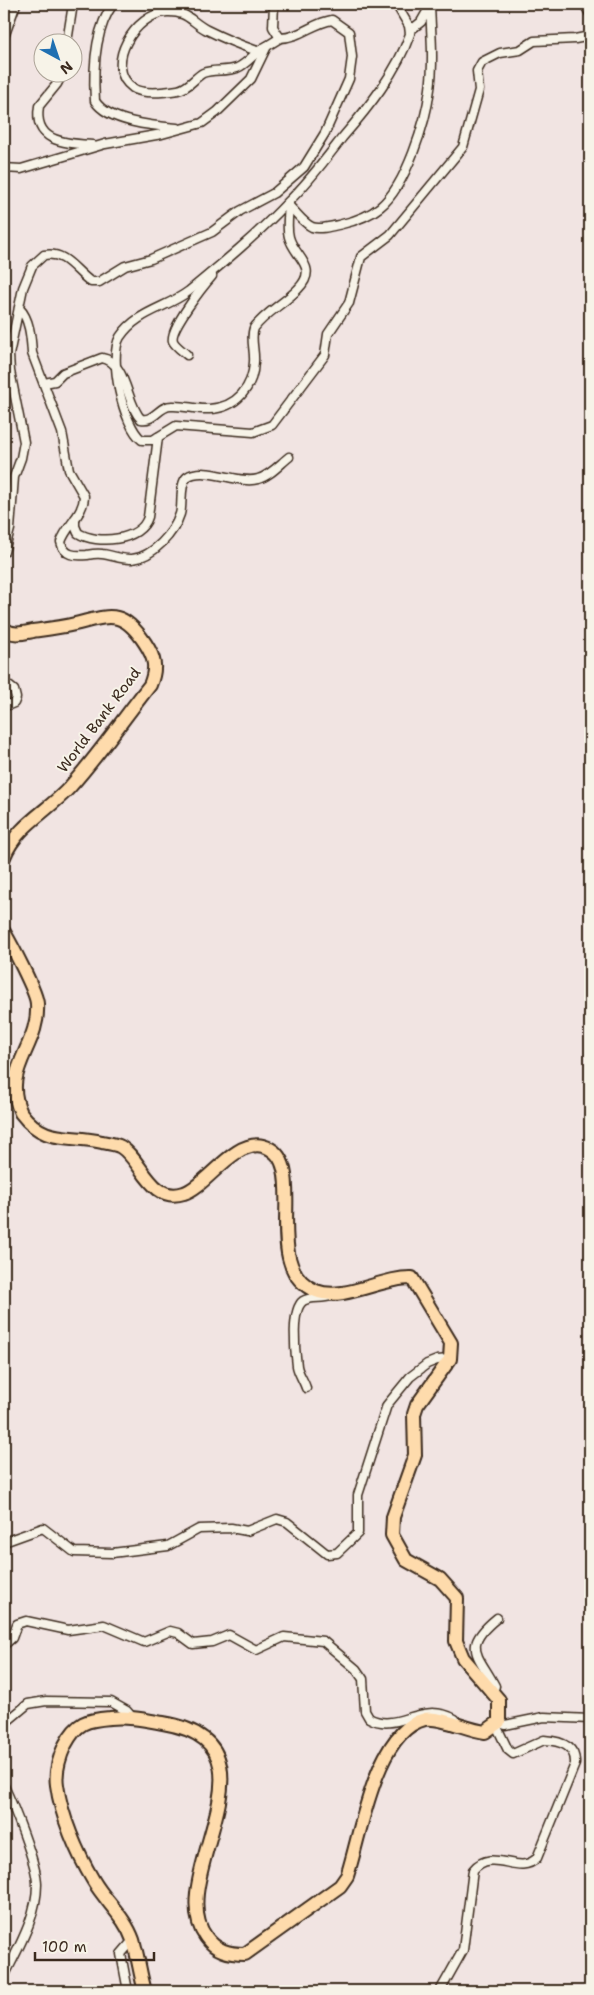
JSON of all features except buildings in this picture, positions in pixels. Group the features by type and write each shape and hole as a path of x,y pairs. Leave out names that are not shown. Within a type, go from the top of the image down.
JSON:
{"main road":[{"name":"World Bank Road","path":"4,629 17,634 111,616 129,625 140,635 155,658 155,674 150,685 68,789 39,812 8,845 4,857"},
{"path":"4,932 37,1003 33,1029 9,1079 11,1092 21,1114 44,1135 88,1139 121,1147 151,1184 171,1194 183,1194 196,1187 212,1170 248,1148 261,1146 273,1150 283,1163 286,1178 285,1206 288,1258 291,1268 305,1284 316,1291 336,1293 348,1292 397,1277 412,1278 451,1343 450,1359 418,1405 414,1414 415,1455 393,1517 392,1535 406,1560 440,1579 457,1598 456,1641 468,1665 493,1692 499,1700 500,1706 498,1724 485,1732 426,1719 415,1723 403,1733 392,1746 374,1781 347,1876 340,1886 245,1954 228,1954 212,1945 198,1927 196,1917 201,1870 220,1805 220,1767 217,1755 211,1746 197,1734 181,1726 133,1718 84,1721 71,1734 62,1751 56,1784 66,1820 81,1855 94,1880 121,1917 132,1940 145,1991"}],"street":[{"path":"4,37 16,4"},
{"path":"69,32 73,4"},
{"path":"113,4 103,19 100,32 95,101 100,109 113,116 180,128"},
{"path":"274,4 272,22 276,34 280,38"},
{"path":"396,4 411,30"},
{"path":"430,4 425,16 411,30 408,40 374,101 289,204 185,293 147,312 131,324 119,338 115,355 115,366 127,415 133,430 142,440 153,440 176,426 253,432 272,425 325,355 328,334 349,303 363,254 380,244 390,235 463,147 479,90 477,71 482,62 500,54 520,50 534,41 575,39 590,36"},
{"path":"289,204 309,225 322,228 356,221 369,215 381,206 392,193 419,140 428,103 432,69 430,4"},
{"path":"584,4 590,14"},
{"path":"4,552 10,529 14,477 24,442 9,363 19,308 32,266 44,255 57,255 73,264 91,282 99,282 125,266 151,259 212,232 232,216 274,193 304,167 325,133 350,79 352,42 348,32 332,20 321,22 289,38 280,38 257,51 237,68 205,72 185,88 177,90 140,91 127,81 122,69 126,43 134,28 146,18 168,12 188,15 206,30 257,51"},
{"path":"58,82 39,106 40,129 45,135 55,139 91,145 105,144 162,134 202,123 235,96 257,71 268,46"},
{"path":"4,168 21,169 105,144"},
{"path":"44,383 55,381 63,373 102,358 108,359 115,366 135,410 141,418 149,419 168,406 210,409 230,404 236,400 250,383 253,374 255,353 252,333 254,328 299,288 306,275 307,267 289,238 289,204"},
{"path":"187,355 173,340 173,335 198,292 230,256"},
{"path":"19,308 25,316 32,343 32,353 62,432 69,470 84,496 75,519 65,530 61,542 65,552 71,556 99,553 135,559 157,546 174,528 180,513 184,482 189,476 202,474 260,479 289,457"},
{"path":"75,519 78,533 91,538 124,538 142,527 148,517 158,437"},
{"path":"4,682 10,686 16,695 14,703 9,705 4,702"},
{"path":"306,1388 297,1368 295,1339 297,1312 299,1306 308,1299 325,1298 336,1293"},
{"path":"4,1542 43,1528 74,1552 112,1553 168,1546 199,1529 235,1528 247,1531 276,1519 287,1522 327,1554 337,1553 358,1533 358,1495 387,1405 410,1377 437,1360 450,1359"},
{"path":"493,1692 495,1686 480,1664 474,1649 474,1643 497,1618"},
{"path":"4,1645 12,1638 17,1624 26,1621 68,1630 104,1625 144,1642 170,1631 178,1633 193,1644 212,1642 229,1635 254,1649 284,1636 319,1639 360,1674 365,1684 365,1711 369,1718 387,1723 420,1713 440,1713 454,1718 468,1729"},
{"path":"4,1724 28,1704 46,1701 111,1702 127,1711 133,1718"},
{"path":"440,1991 463,1950 473,1870 483,1862 494,1859 523,1866 531,1864 537,1858 575,1764 576,1755 572,1748 566,1744 548,1740 512,1754 508,1750 498,1724 544,1717 590,1719"},
{"path":"4,1786 14,1808 37,1882 30,1922 4,1977"},
{"path":"128,1991 121,1954 132,1940"}]}
